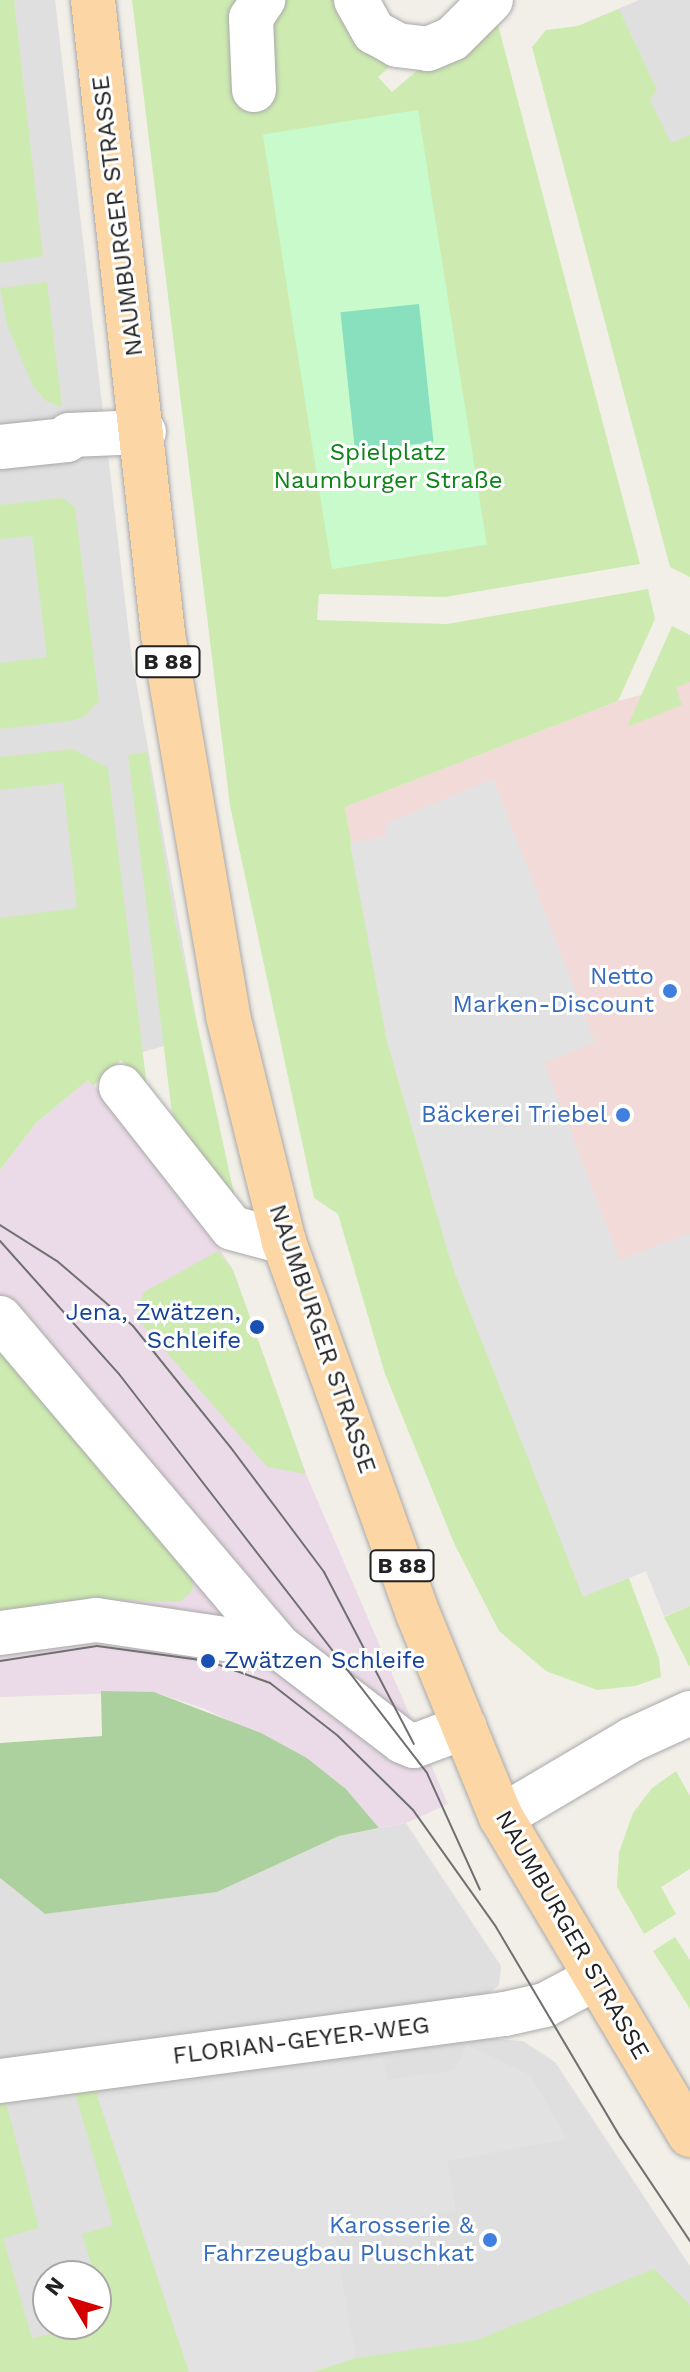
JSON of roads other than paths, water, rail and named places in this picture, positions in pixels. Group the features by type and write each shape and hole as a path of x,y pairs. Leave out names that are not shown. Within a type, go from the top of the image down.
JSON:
{"main road":[{"name":"NAUMBURGER STRASSE","path":"93,0 144,432 163,634 228,1016 284,1242 418,1614 501,1817 690,2135"}],"street":[{"path":"254,90 251,18 263,0"},
{"path":"356,0 374,32 397,45 428,49 452,39 491,0"},
{"path":"0,447 67,440 69,435 144,432"},
{"path":"121,1087 232,1228 284,1242"},
{"path":"0,1318 279,1647 402,1741 414,1746 465,1727"},
{"path":"0,1633 96,1620 279,1647"},
{"path":"501,1817 631,1740 690,1713"},
{"name":"FLORIAN-GEYER-WEG","path":"0,2081 505,2014 545,2005 596,1978"}],"tram line":[{"path":"0,1225 57,1261 133,1326 231,1448 324,1572 414,1744"},
{"path":"0,1241 119,1374 427,1773 480,1890"},
{"path":"0,1661 97,1646 208,1661 270,1683 338,1736 413,1810 496,1927 621,2138 690,2241"}],"place":[{"name":"Netto Marken-Discount","path":"670,991"},
{"name":"Bäckerei Triebel","path":"623,1115"},
{"name":"Jena, Zwätzen, Schleife","path":"257,1327"},
{"name":"Zwätzen Schleife","path":"208,1661"},
{"name":"Karosserie & Fahrzeugbau Pluschkat","path":"490,2240"}],"park label":[{"name":"Spielplatz Naumburger Straße","path":"388,467"}]}
